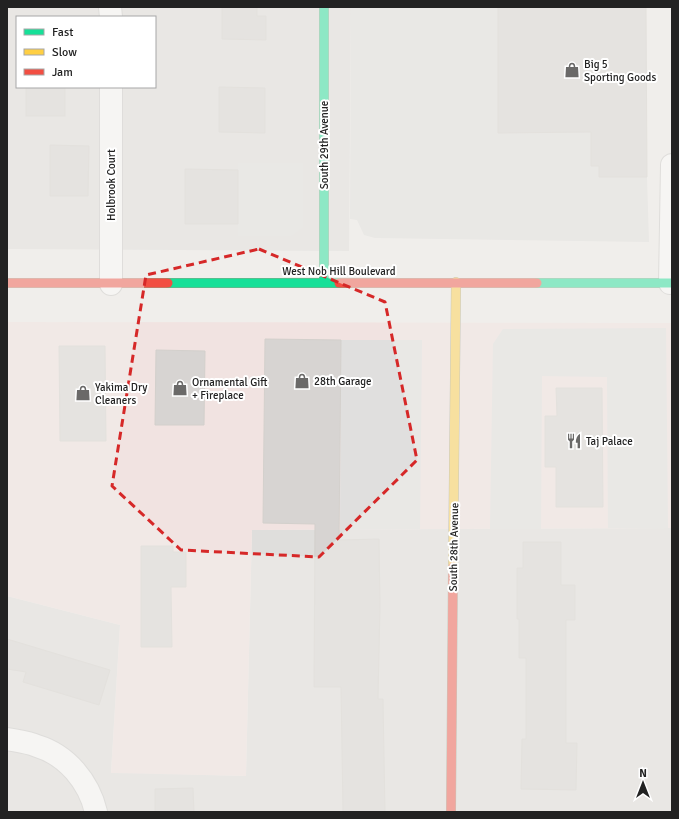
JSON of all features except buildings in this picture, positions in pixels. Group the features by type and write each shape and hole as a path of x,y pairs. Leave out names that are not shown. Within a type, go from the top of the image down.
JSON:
{"street":[{"name":"South 29th Avenue","path":"324,7 324,282"},
{"name":"Holbrook Court","path":"111,88 111,284"},
{"path":"671,283 672,165"},
{"name":"South 28th Avenue","path":"451,812 456,282"},
{"name":"West Nob Hill Boulevard","path":"7,283 671,283"},
{"path":"7,739 38,746 66,761 82,778 96,812"}],"highlighted area":[{"path":"259,249 385,302 417,460 319,557 181,550 112,486 146,275"}],"shaded area":[{"path":"7,7 351,7 349,251 7,249"},
{"path":"351,7 498,7 498,133 591,132 591,165 599,166 599,177 647,177 649,242 375,238 364,235 357,220 350,219"},
{"path":"238,163 303,163 303,227 291,236 238,236"},
{"path":"7,322 672,323 672,528 252,530 246,776 111,773 120,625 7,596"},
{"path":"666,328 668,528 608,528 607,377 542,376 541,529 490,529 493,344 503,329"},
{"path":"341,340 422,340 420,529 340,530"},
{"path":"672,528 672,812 7,812 7,596 120,625 111,772 246,776 252,530"}],"traffic: fast":[{"path":"324,7 324,282"},
{"path":"168,283 339,283"},
{"path":"537,283 672,283"}],"traffic: slow":[{"path":"453,567 456,282"}],"traffic: jam":[{"path":"7,283 168,283"},
{"path":"339,283 537,283"},
{"path":"451,812 453,567"}],"place":[{"name":"Big 5 Sporting Goods","path":"572,70"},
{"name":"28th Garage","path":"302,381"},
{"name":"Ornamental Gift + Fireplace","path":"180,388"},
{"name":"Yakima Dry Cleaners","path":"83,393"},
{"name":"Taj Palace","path":"574,441"}]}
